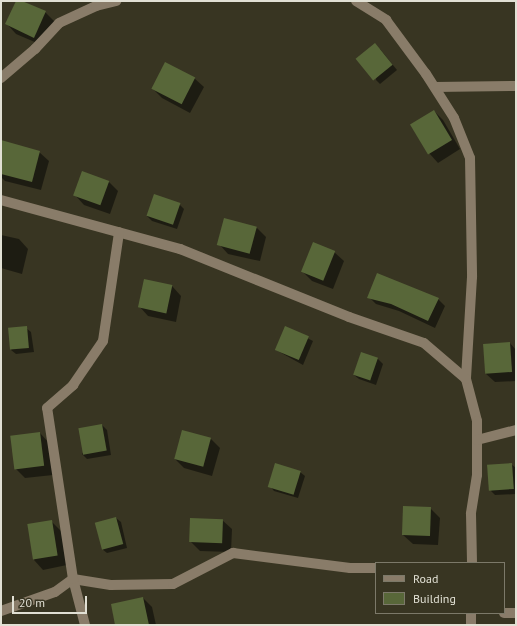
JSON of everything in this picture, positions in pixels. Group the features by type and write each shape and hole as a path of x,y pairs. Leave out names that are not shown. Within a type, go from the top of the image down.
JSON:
{"street":[{"path":"1,78 35,49 59,23 96,6 116,1"},
{"path":"356,1 386,20 435,87 454,118 470,158 472,278 466,380 477,421 477,475 471,514 472,562"},
{"path":"435,87 516,86"},
{"path":"1,200 180,249 349,317 424,343 466,380"},
{"path":"85,625 73,579 46,408 73,385 103,341 118,232"},
{"path":"477,440 516,430"},
{"path":"1,611 54,592 73,579 111,585 143,587 173,584 233,553 350,568 375,568"},
{"path":"505,613 516,614"},
{"path":"471,625 472,614"}],"building":[{"path":"16,1 22,1 46,11 34,38 5,24"},
{"path":"375,43 393,65 373,80 356,59"},
{"path":"165,62 195,77 182,104 151,89"},
{"path":"434,110 452,140 428,154 410,124"},
{"path":"1,140 40,151 32,182 1,174"},
{"path":"82,171 109,181 100,205 73,195"},
{"path":"154,194 180,203 173,225 147,216"},
{"path":"224,218 257,227 250,254 217,245"},
{"path":"313,242 335,251 323,281 301,272"},
{"path":"377,273 439,298 428,321 391,304 367,298"},
{"path":"144,279 172,285 166,313 138,307"},
{"path":"27,326 29,348 10,350 8,328"},
{"path":"285,326 309,336 299,360 275,350"},
{"path":"510,342 512,372 485,374 483,344"},
{"path":"361,352 378,358 370,381 353,375"},
{"path":"102,424 107,451 83,455 78,428"},
{"path":"182,430 211,438 203,467 174,459"},
{"path":"40,432 44,466 14,469 10,436"},
{"path":"275,463 301,471 294,495 268,487"},
{"path":"512,463 514,489 489,491 487,465"},
{"path":"403,506 431,507 430,536 402,535"},
{"path":"116,517 123,544 102,550 95,523"},
{"path":"190,518 223,519 222,543 189,542"},
{"path":"52,520 58,556 33,559 27,524"},
{"path":"143,597 149,625 115,625 111,604"}]}
